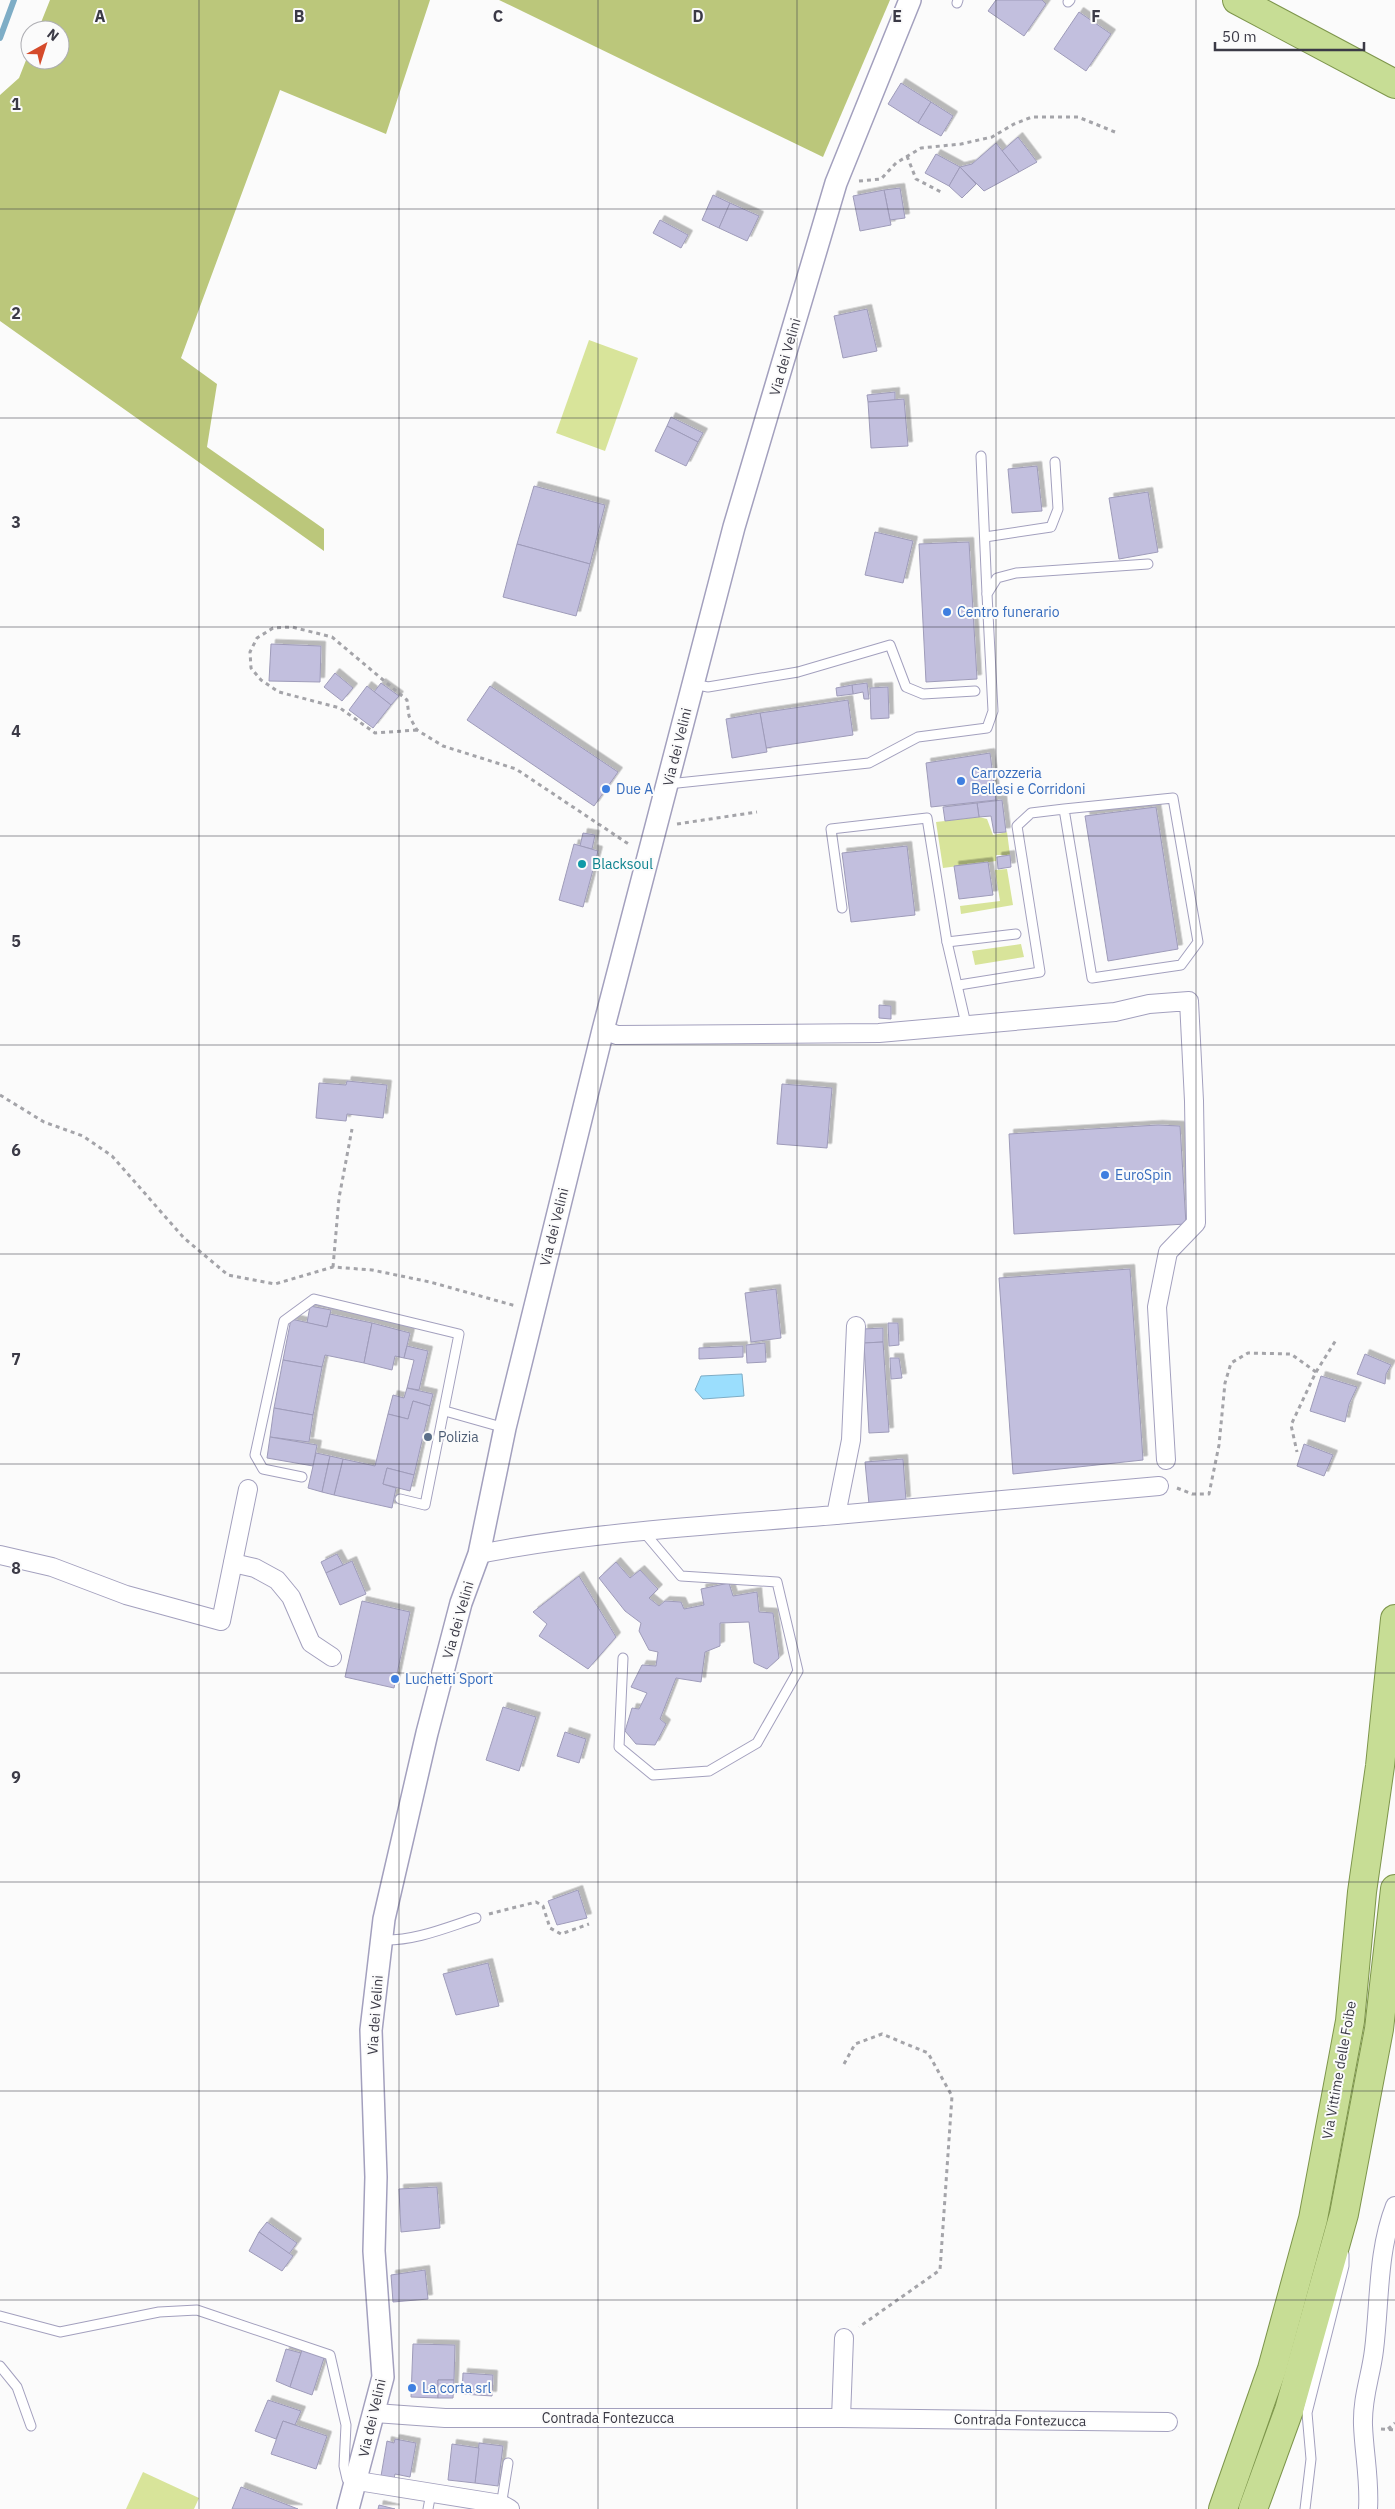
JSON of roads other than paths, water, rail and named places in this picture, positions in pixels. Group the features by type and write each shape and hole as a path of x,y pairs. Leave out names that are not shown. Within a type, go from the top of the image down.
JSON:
{"main road":[{"path":"1237,0 1395,84"},
{"name":"Via Vittime delle Foibe","path":"1223,2509 1272,2369 1313,2219 1350,2021 1362,1892 1380,1766 1395,1619"},
{"path":"1253,2509 1288,2410 1344,2214 1379,2029 1395,1889"}],"street":[{"name":"Via dei Velini","path":"348,2509 358,2481 383,2377 374,2251 376,2177 371,2030 384,1919 427,1733 461,1604 479,1554 505,1428 603,1030 734,527 836,183 910,0"},
{"path":"603,1030 617,1035 879,1032 1115,1012 1149,1004 1189,1001 1194,1101 1196,1223 1168,1252 1157,1307 1166,1460"},
{"path":"836,1515 851,1440 856,1326"},
{"path":"479,1554 513,1547 643,1531 1159,1486"},
{"path":"0,1555 52,1567 126,1595 221,1621 248,1489"},
{"path":"233,1563 255,1568 277,1580 291,1597 311,1643 332,1657"},
{"path":"1368,2509 1369,2490 1363,2426 1364,2397 1374,2353 1382,2250 1388,2224 1395,2206"},
{"path":"841,2418 844,2338"},
{"name":"Contrada Fontezucca","path":"375,2413 445,2418 841,2418 1168,2422"},
{"path":"358,2481 430,2501 504,2507"}],"lane":[{"path":"667,784 868,763 918,737 987,728 993,711 981,456"},
{"path":"985,537 1051,527 1058,509 1055,462"},
{"path":"987,594 997,578 1016,573 1148,564"},
{"path":"693,684 708,687 798,672 890,645 906,687 923,694 975,691"},
{"path":"959,985 1040,972 1017,826 1031,813 1064,809 1173,798 1198,942 1181,964 1092,978 1064,809"},
{"path":"842,908 831,829 927,818 947,942 959,985 966,1024"},
{"path":"947,942 1016,934"},
{"path":"302,1478 263,1469 255,1454 284,1320 314,1299 459,1334 426,1505 400,1500"},
{"path":"445,1411 505,1428"},
{"path":"623,1658 619,1747 653,1775 709,1771 757,1743 798,1671 778,1582 681,1576 643,1531"},
{"path":"382,1940 423,1936 476,1918"},
{"path":"1305,2509 1311,2459 1306,2413 1344,2266 1344,2214"},
{"path":"0,2316 60,2332 160,2312 197,2310 330,2355 346,2425 344,2466 347,2479 358,2481"},
{"path":"0,2366 17,2387 31,2426"},
{"path":"504,2507 508,2463"}],"water":[{"path":"742,1374 744,1396 703,1399 695,1390 701,1376"}],"waterway":[{"path":"0,38 14,0"}],"place":[{"name":"Centro funerario","path":"947,612"},
{"name":"Carrozzeria Bellesi e Corridoni","path":"961,781"},
{"name":"Due A","path":"606,789"},
{"name":"Blacksoul","path":"582,864"},
{"name":"EuroSpin","path":"1105,1175"},
{"name":"Polizia","path":"428,1437"},
{"name":"Luchetti Sport","path":"395,1679"},
{"name":"La corta srl","path":"412,2388"}]}
